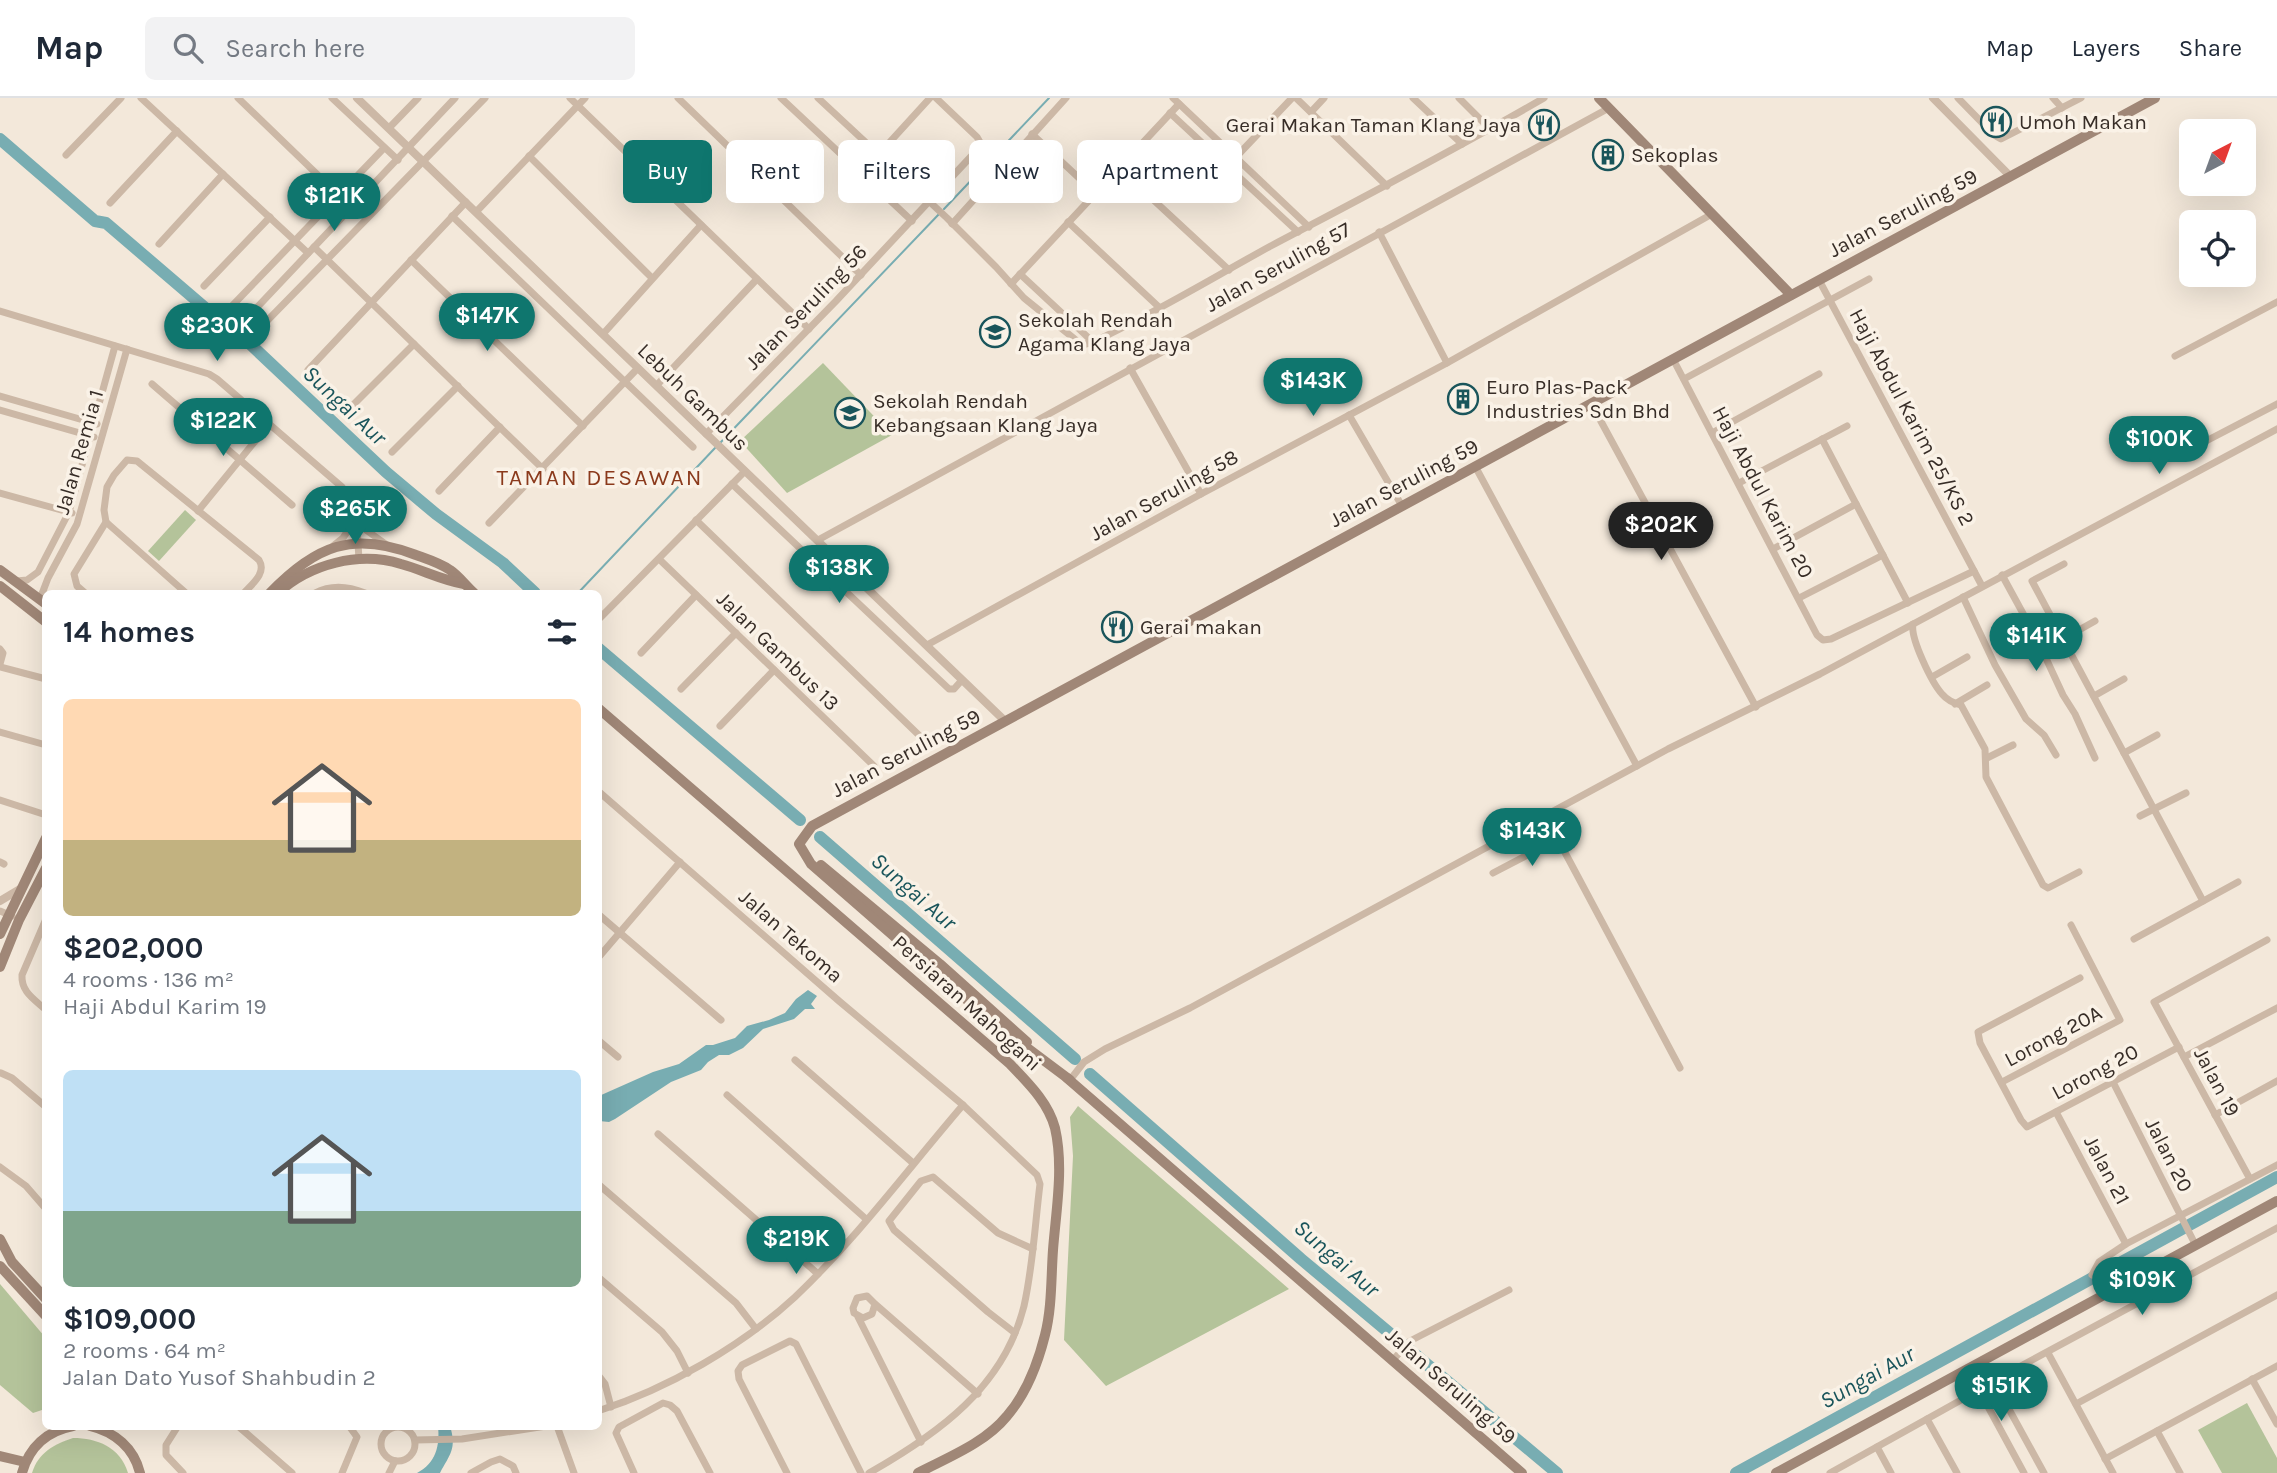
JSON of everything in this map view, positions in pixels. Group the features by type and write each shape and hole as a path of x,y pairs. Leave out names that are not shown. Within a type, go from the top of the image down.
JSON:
{"main road":[{"path":"1599,98 1791,295"},
{"name":"Jalan Seruling 59","path":"1522,1473 1397,1356 1070,1080 990,1020 811,864 799,844 805,833 820,822 2155,98"},
{"path":"273,590 298,566 344,544 389,547 438,563 452,571 471,590"},
{"path":"282,590 295,580 320,568 359,559 398,562 445,581 464,584"},
{"path":"0,570 42,601"},
{"path":"0,586 42,619"},
{"name":"Persiaran Mahogani","path":"602,711 1010,1064 1034,1088 1048,1110 1055,1128 1059,1160 1046,1331 1037,1361 1030,1379 1007,1416 981,1440 918,1473"},
{"path":"0,934 4,913 20,889 42,846"},
{"path":"0,967 19,920 42,876"},
{"path":"1776,1473 2277,1201"},
{"path":"0,1239 12,1262 42,1295"},
{"path":"0,1266 42,1312"},
{"path":"0,1456 23,1468 30,1453 44,1438 61,1430"},
{"path":"112,1431 133,1454 140,1473"}],"street":[{"path":"66,155 121,98"},
{"path":"141,98 295,241 327,260 543,469"},
{"path":"238,98 352,208"},
{"path":"332,98 398,160"},
{"name":"Lebuh Gambus","path":"357,98 1005,721"},
{"path":"389,128 418,98"},
{"path":"246,318 455,98"},
{"path":"264,324 485,98"},
{"path":"570,98 809,329"},
{"path":"476,212 585,98"},
{"path":"678,98 861,275"},
{"path":"818,98 862,140"},
{"path":"892,140 930,98"},
{"name":"Jalan Seruling 56","path":"706,434 912,221 932,206 981,144 936,98"},
{"path":"949,221 1066,98"},
{"path":"1242,151 1294,98 1387,186"},
{"path":"1311,112 1324,98"},
{"path":"1413,98 1462,145"},
{"path":"1459,98 1490,129"},
{"name":"Jalan Seruling 57","path":"1093,342 1161,309 1544,98"},
{"path":"1933,98 2010,176"},
{"path":"1958,98 2001,139 2081,98"},
{"path":"2053,98 2062,108"},
{"path":"786,100 912,221"},
{"path":"1145,140 1170,113 1177,101 1218,140"},
{"name":"Jalan Seruling 57","path":"818,540 1609,108"},
{"path":"1170,113 1298,232"},
{"path":"110,202 177,131"},
{"path":"1032,134 1077,176"},
{"path":"230,309 384,148"},
{"path":"529,156 652,278"},
{"path":"1242,163 1309,227"},
{"path":"159,244 223,174"},
{"path":"308,370 466,202"},
{"path":"929,203 1024,298 1082,345 1093,342"},
{"path":"1011,284 1086,203"},
{"path":"1157,203 1229,270"},
{"name":"Jalan Seruling 58","path":"927,645 1201,494 1447,363 1712,215"},
{"path":"452,216 694,447"},
{"path":"204,286 270,217"},
{"path":"1068,222 1161,309"},
{"path":"603,334 701,225"},
{"path":"1379,232 1447,363"},
{"path":"411,260 583,426"},
{"path":"1020,274 1093,342"},
{"path":"657,385 757,279"},
{"path":"1684,379 1869,279"},
{"name":"Haji Abdul Karim 25/KS 2","path":"1819,280 1982,586"},
{"path":"2175,356 2277,302"},
{"path":"0,311 209,374 342,487 351,498 356,518 359,559"},
{"path":"345,412 414,344"},
{"name":"Jalan Remia 1","path":"18,581 27,580 38,572 69,512 116,346"},
{"name":"Jalan Remia 1","path":"46,590 48,578 77,524 127,349"},
{"name":"Haji Abdul Karim 20","path":"1673,359 1817,635 1823,640 1831,639 1908,603"},
{"path":"489,523 638,368"},
{"path":"1130,368 1201,494"},
{"path":"1712,433 1819,374"},
{"path":"152,384 292,505"},
{"path":"392,452 458,386"},
{"path":"0,396 105,427"},
{"path":"1591,403 1756,707"},
{"path":"2208,440 2277,404"},
{"path":"0,410 101,439"},
{"path":"1349,415 1402,506"},
{"path":"198,511 269,424"},
{"path":"1738,483 1847,426"},
{"path":"439,491 500,427"},
{"path":"1070,1080 1084,1062 1105,1049 1196,1004 1545,814 1756,707 2277,429"},
{"path":"1822,439 1908,603 1974,570"},
{"path":"183,590 106,523 104,510 107,487 127,460 137,461 262,565 261,573 247,590"},
{"path":"1475,467 1637,766"},
{"path":"602,616 745,471"},
{"path":"732,484 949,689 954,689 962,680"},
{"path":"0,493 80,515"},
{"path":"1773,549 1856,504"},
{"path":"356,518 366,530 389,547"},
{"path":"329,549 343,538 356,518"},
{"path":"696,520 925,741"},
{"path":"82,590 74,580 74,574 106,523"},
{"path":"1799,598 1883,555"},
{"name":"Jalan Gambus 13","path":"659,559 874,766"},
{"path":"2064,564 2032,581 2203,901"},
{"path":"2002,575 2037,639 2095,758"},
{"path":"844,591 858,578"},
{"path":"324,590 333,587 356,590"},
{"path":"641,653 696,595"},
{"path":"1963,597 1995,665 2026,719 2044,735 2056,755"},
{"path":"2063,639 2095,621"},
{"path":"1913,624 1915,640 1940,692 1955,704 1961,705 1985,749 1986,777 2043,885 2048,888 2079,872"},
{"path":"681,689 736,633"},
{"path":"0,649 3,653 0,666 42,678"},
{"path":"1932,677 1968,657"},
{"path":"720,726 774,670"},
{"path":"2094,696 2124,679"},
{"path":"1955,704 1987,685"},
{"path":"0,732 42,744"},
{"path":"2124,753 2157,735"},
{"path":"1987,758 2013,745"},
{"path":"2140,816 2186,793"},
{"name":"Jalan Tekoma","path":"602,794 962,1105 1037,1175 1040,1184 1033,1249"},
{"path":"0,800 42,814"},
{"path":"1545,814 1680,1068"},
{"path":"1493,873 1558,839"},
{"path":"602,954 680,862"},
{"path":"2134,939 2238,882"},
{"path":"0,901 20,889"},
{"path":"4,913 19,920"},
{"path":"602,917 721,1020"},
{"name":"Lorong 20A","path":"2002,1082 2120,1020 2071,925"},
{"path":"42,928 22,975 21,984 25,992 42,1007"},
{"name":"Jalan 19","path":"2250,1179 2154,1002 2267,940"},
{"path":"2002,1082 1980,1043 1978,1032 2080,978"},
{"path":"2184,1057 2277,1008"},
{"path":"602,1043 618,1057"},
{"name":"Lorong 20","path":"2002,1082 2021,1121 2027,1127 2179,1048"},
{"path":"795,1060 913,1163"},
{"path":"1,1073 12,1078 42,1104"},
{"path":"2215,1115 2277,1081"},
{"name":"Jalan 20","path":"2113,1082 2195,1244"},
{"path":"727,1095 866,1219"},
{"path":"602,1409 688,1373 756,1329 793,1298 818,1274 962,1105"},
{"name":"Jalan 21","path":"2056,1112 2126,1244"},
{"path":"658,1134 818,1274"},
{"path":"2092,1275 2099,1262 2126,1244 2277,1165"},
{"path":"0,1167 26,1186 42,1204"},
{"path":"869,1473 951,1420 978,1394 1001,1361 1015,1333 1028,1285 1033,1249 998,1233 933,1177 920,1181 889,1221 894,1230 1015,1333"},
{"path":"602,1187 736,1303 756,1329"},
{"path":"1993,1381 2277,1228"},
{"path":"602,1280 662,1332 677,1351 688,1373"},
{"path":"1397,1356 1410,1341 1509,1290"},
{"path":"2076,1404 2277,1295"},
{"path":"921,1441 853,1308 857,1298 867,1296 978,1394"},
{"path":"858,1317 869,1317 875,1304"},
{"path":"787,1473 739,1379 738,1371 742,1365 790,1341 796,1344 861,1473"},
{"path":"2048,1353 2113,1473"},
{"path":"1982,1360 2044,1473"},
{"path":"2105,1459 2277,1366"},
{"path":"1967,1368 2024,1473"},
{"path":"2252,1379 2277,1424"},
{"path":"602,1380 611,1407"},
{"path":"1830,1473 1979,1390"},
{"path":"634,1473 616,1433 619,1427 663,1403 677,1410 710,1473"},
{"path":"1927,1419 1957,1473"},
{"path":"175,1430 166,1445 166,1455 183,1473"},
{"path":"243,1430 292,1473"},
{"path":"342,1473 357,1437 352,1430"},
{"path":"384,1430 382,1452 401,1462 411,1457 416,1446 413,1434 407,1430"},
{"path":"415,1440 462,1439 498,1430"},
{"path":"558,1430 574,1473"},
{"path":"2157,1431 2180,1473"},
{"path":"1877,1447 1891,1473"},
{"path":"472,1472 500,1459 513,1466 516,1473"},
{"path":"389,1473 395,1461"}],"green space":[{"path":"823,363 892,435 787,493 740,441"},
{"path":"185,510 196,520 159,561 148,551"},
{"path":"1078,1106 1289,1289 1106,1386 1064,1340 1073,1156 1070,1117"},
{"path":"0,1284 42,1333 42,1410 33,1413 0,1385"},
{"path":"2247,1403 2277,1458 2277,1473 2222,1473 2198,1430"},
{"path":"73,1438 99,1442 113,1450 128,1473 32,1473 38,1460 48,1450"}],"water":[{"path":"808,990 817,996 811,1004 815,1009 805,1009 794,1019 763,1029 743,1048 729,1055 719,1055 701,1070 671,1082 615,1119 602,1121 602,1095 653,1072 679,1064 706,1045 735,1038 747,1026 785,1013 796,999"},
{"path":"438,1430 451,1430 453,1446 440,1473 417,1473 433,1459"}],"waterway":[{"path":"944,209 1049,98"},
{"name":"Sungai Aur","path":"0,139 95,221 106,223 210,312 224,329 249,343 386,472 436,514 503,563 532,590"},
{"path":"721,442 940,213"},
{"path":"581,590 715,448"},
{"name":"Sungai Aur","path":"602,651 800,820"},
{"name":"Sungai Aur","path":"820,837 1075,1059"},
{"name":"Sungai Aur","path":"1090,1074 1301,1259 1557,1473"},
{"name":"Sungai Aur","path":"1736,1473 2277,1177"}],"place":[{"name":"Umoh Makan","path":"1996,122"},
{"name":"Gerai Makan Taman Klang Jaya","path":"1544,125"},
{"name":"Sekoplas","path":"1608,155"},
{"name":"Sekolah Rendah Agama Klang Jaya","path":"995,332"},
{"name":"Euro Plas-Pack Industries Sdn Bhd","path":"1463,399"},
{"name":"Sekolah Rendah Kebangsaan Klang Jaya","path":"850,413"},
{"name":"Gerai makan","path":"1117,627"}],"district":[{"name":"TAMAN DESAWAN","path":"600,477"}]}
